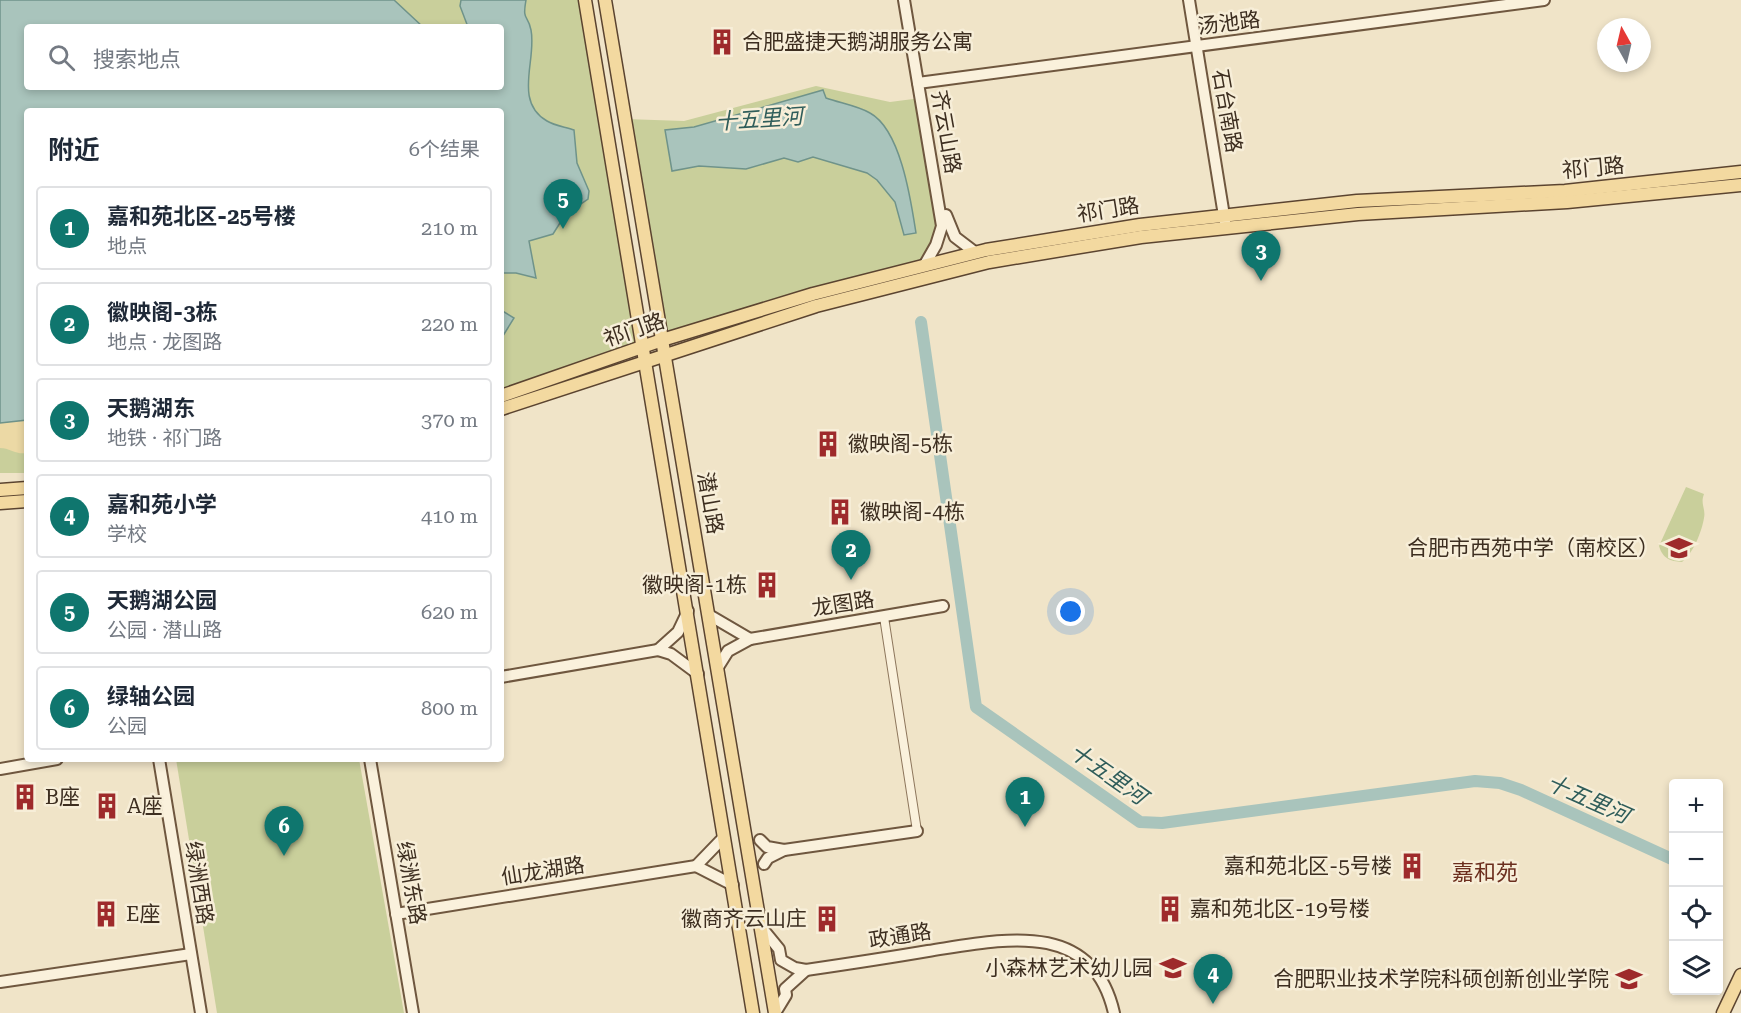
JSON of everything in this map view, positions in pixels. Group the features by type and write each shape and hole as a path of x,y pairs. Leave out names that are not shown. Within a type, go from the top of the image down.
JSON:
{"main road":[{"name":"潜山路","path":"585,0 753,1013"},
{"name":"潜山路","path":"605,0 775,1013"},
{"name":"祁门路","path":"504,409 816,306 989,262 1356,201 1565,191 1741,172"},
{"name":"祁门路","path":"504,395 662,340 813,294 976,253 1140,225 1567,202 1741,185"},
{"path":"0,490 24,489"},
{"path":"0,503 24,501"},
{"path":"1723,1013 1741,975"}],"street":[{"path":"608,13 613,0"},
{"name":"齐云山路","path":"904,0 920,81 942,226 936,245 924,266"},
{"path":"910,0 920,81 947,220 955,237 976,253"},
{"name":"石台南路","path":"1189,0 1199,44 1229,221"},
{"name":"石台南路","path":"1195,0 1199,44"},
{"name":"汤池路","path":"1199,44 1495,0"},
{"name":"汤池路","path":"920,81 1534,1"},
{"name":"龙图路","path":"750,639 943,606"},
{"path":"658,650 678,632 688,611"},
{"path":"709,615 750,639"},
{"path":"760,840 767,847 783,850 917,831 884,617"},
{"path":"718,667 728,651 750,639"},
{"path":"504,676 658,650 671,654 698,674"},
{"path":"0,769 40,762"},
{"name":"绿洲西路","path":"159,762 201,1013"},
{"name":"绿洲东路","path":"371,762 413,1013"},
{"path":"724,837 696,866 733,885"},
{"path":"764,864 768,858 783,850"},
{"name":"仙龙湖路","path":"396,914 696,866"},
{"path":"761,927 779,949 781,960 795,968 806,970"},
{"name":"政通路","path":"806,970 1001,940 1035,940 1067,949 1081,958 1099,977 1111,999 1114,1013"},
{"path":"0,982 191,954"},
{"path":"775,1013 786,995 784,989 806,970"}],"green space":[{"path":"0,0 585,0 644,347 504,395 504,108 24,108 24,473 0,473"},
{"path":"816,86 890,102 921,98 942,226 924,266 662,340 625,119 684,121"},
{"path":"1686,487 1704,494 1704,515 1696,542 1690,554 1682,562 1667,558 1659,546"},
{"path":"176,762 360,762 404,1013 217,1013"}],"sand":[{"path":"24,420 24,453 0,448 0,423"}],"water":[{"path":"0,0 394,0 420,24 24,24 24,90 504,90 504,24 467,24 460,6 461,0 526,0 525,15 530,25 532,42 528,79 531,103 537,113 547,121 574,130 577,163 589,191 588,199 565,215 553,234 529,241 536,278 516,273 504,273 504,108 24,108 24,420 0,423"},
{"path":"823,90 826,98 870,113 890,134 903,167 916,233 904,235 895,202 877,180 867,173 813,157 798,162 784,158 746,169 699,166 672,171 665,130 694,127"},
{"path":"504,312 514,318 504,334"}],"waterway":[{"name":"十五里河","path":"921,322 976,707 1140,822 1162,823 1475,781 1500,783 1521,790 1669,858"}],"place":[{"name":"合肥盛捷天鹅湖服务公寓","path":"722,42"},
{"name":"天鹅湖公园","path":"563,229"},
{"name":"天鹅湖东","path":"1261,281"},
{"name":"徽映阁-5栋","path":"828,444"},
{"name":"徽映阁-4栋","path":"840,512"},
{"name":"合肥市西苑中学（南校区）","path":"1679,548"},
{"name":"徽映阁-3栋","path":"851,580"},
{"name":"徽映阁-1栋","path":"767,585"},
{"name":"B座","path":"25,797"},
{"name":"A座","path":"107,806"},
{"name":"嘉和苑北区-25号楼","path":"1025,827"},
{"name":"绿轴公园","path":"284,856"},
{"name":"嘉和苑北区-5号楼","path":"1412,866"},
{"name":"嘉和苑北区-19号楼","path":"1170,909"},
{"name":"E座","path":"106,914"},
{"name":"徽商齐云山庄","path":"827,919"},
{"name":"小森林艺术幼儿园","path":"1173,968"},
{"name":"合肥职业技术学院科硕创新创业学院","path":"1629,979"},
{"name":"嘉和苑小学","path":"1213,1004"}],"district":[{"name":"嘉和苑","path":"1485,872"}]}
